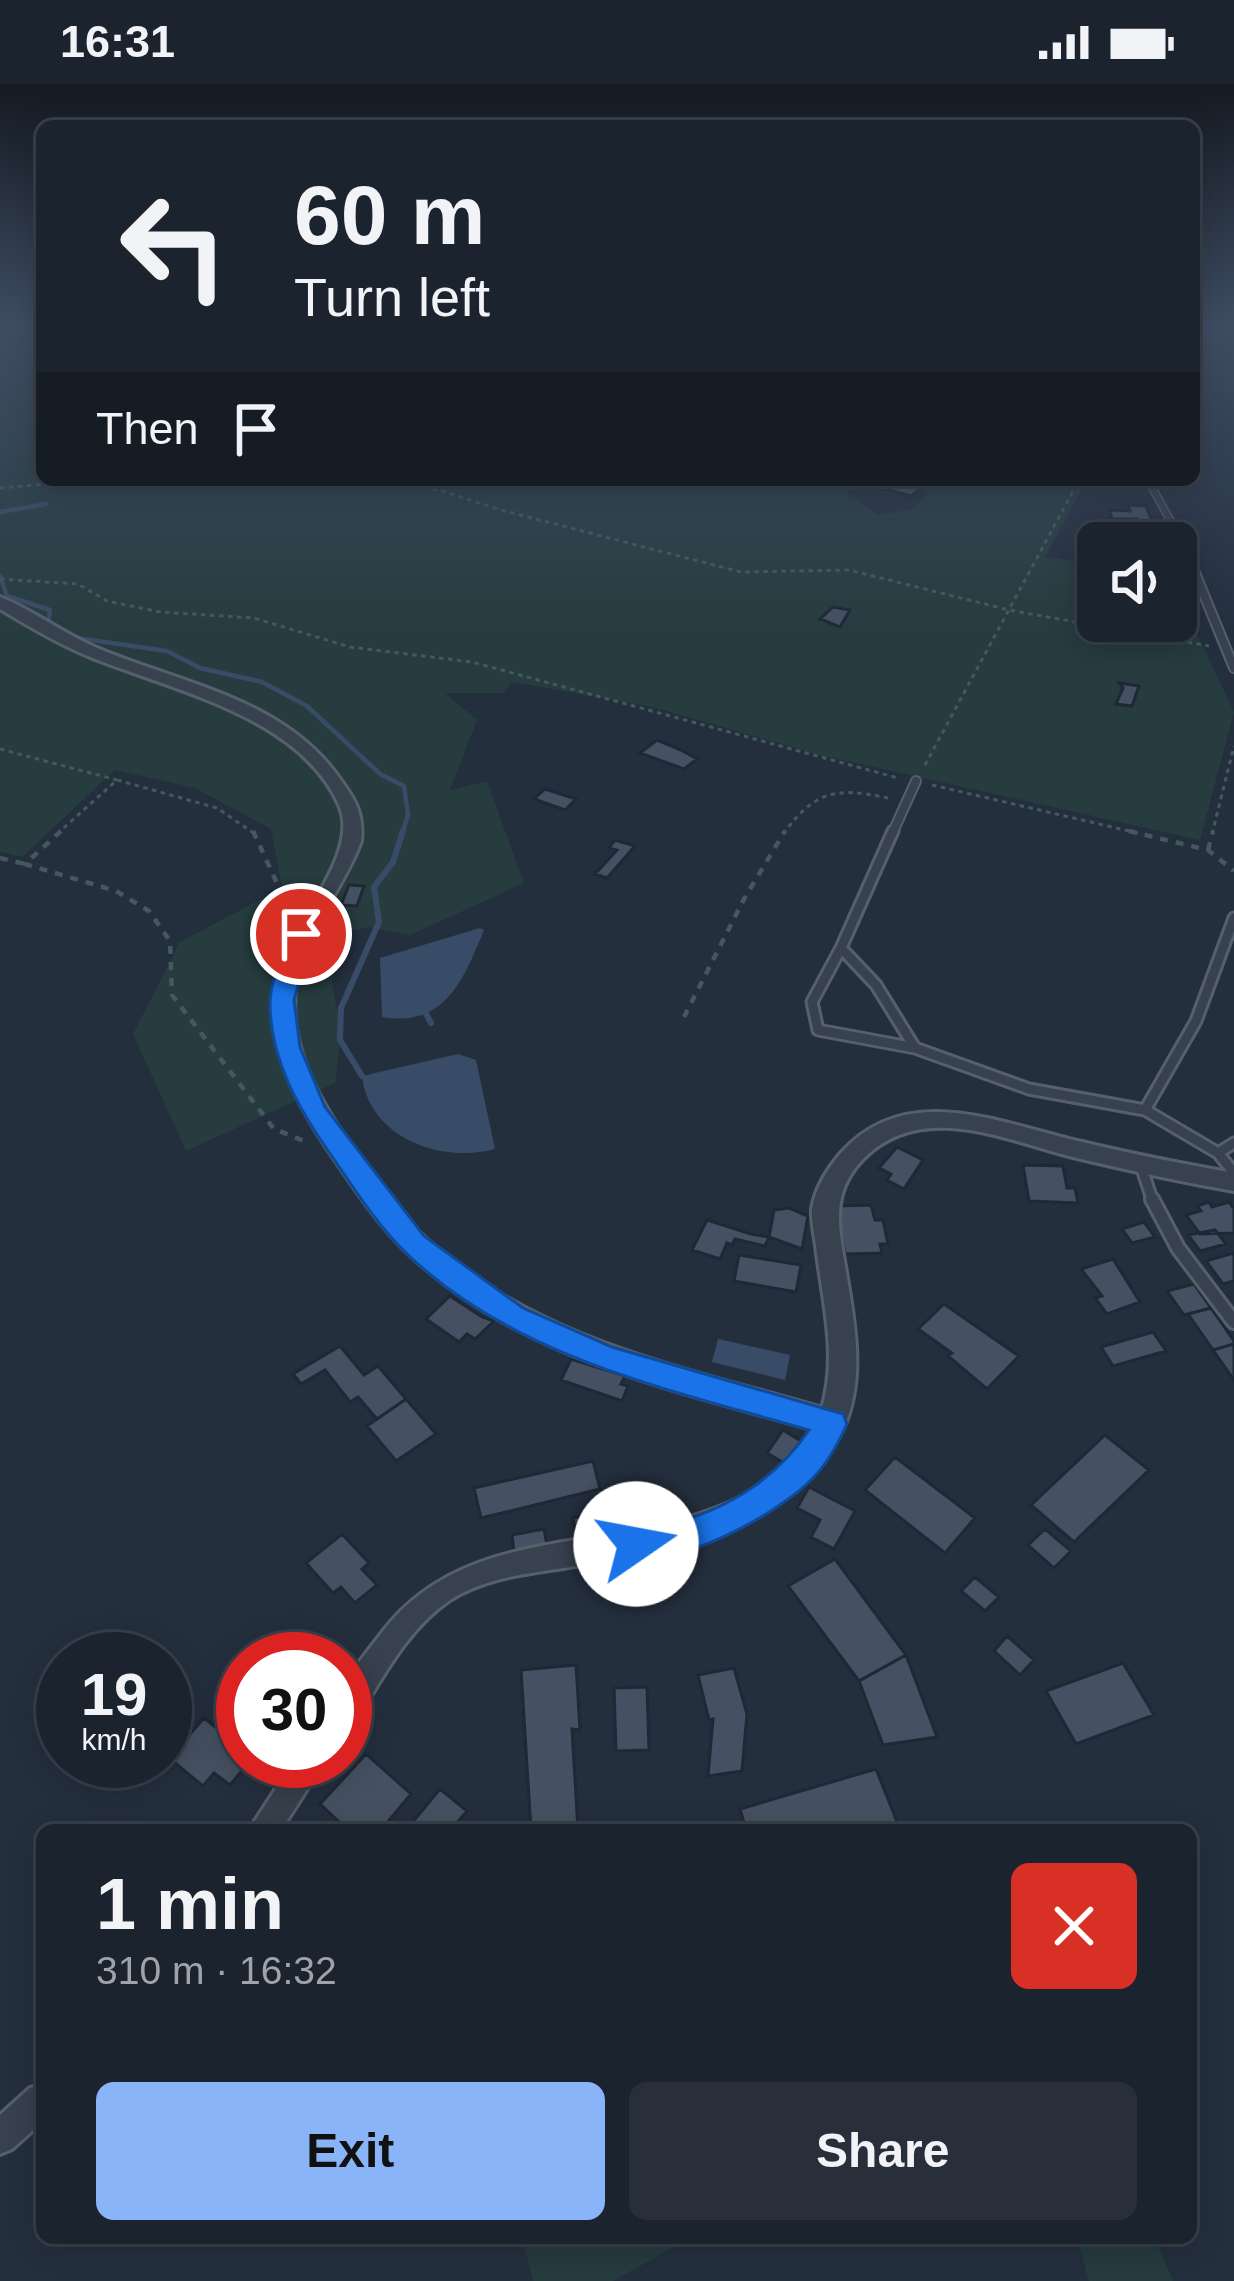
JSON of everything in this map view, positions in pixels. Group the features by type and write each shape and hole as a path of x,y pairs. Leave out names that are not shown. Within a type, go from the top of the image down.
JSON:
{"street":[{"path":"0,602 57,637 247,708 282,731 323,770 351,807 354,834 348,854 301,934 282,1000 287,1047 314,1110 414,1244 513,1316 605,1358 832,1424"},
{"path":"372,1672 406,1622 438,1593 466,1577 508,1565 679,1537 743,1512 801,1469 832,1424 843,1383 842,1341 824,1212 828,1186 856,1152 896,1126 932,1118 1141,1166 1234,1178"},
{"path":"268,1824 293,1788"},
{"path":"0,2137 36,2105"}],"lane":[{"path":"1153,486 1169,507 1189,549 1234,668"},
{"path":"916,782 812,1001 818,1030 915,1048 1029,1089 1145,1110 1218,1153 1234,1178"},
{"path":"1145,1110 1196,1021 1234,917"},
{"path":"841,948 876,986 915,1048"},
{"path":"1218,1153 1234,1143"},
{"path":"1141,1166 1163,1230 1234,1322"}],"path":[{"path":"0,488 36,485"},
{"path":"426,486 741,572 849,570 1009,610 1224,648"},
{"path":"916,782 1076,486"},
{"path":"0,579 78,584 107,601 160,612 254,618 350,647 472,662 631,707"},
{"path":"1234,746 1208,850 1234,871"},
{"path":"0,749 240,819 259,838 272,879 301,934"},
{"path":"25,863 117,780"},
{"path":"684,1017 714,948 805,805 834,793 860,792 906,802"},
{"path":"0,858 116,891 149,911 170,941 172,995 219,1062 274,1129 347,1158"}],"green space":[{"path":"0,429 36,429 36,486 843,486 879,515 913,509 930,489 1084,486 1045,557 1077,561 1077,642 1197,642 1197,634 1234,712 1200,840 820,755 653,707 513,682 503,693 445,693 477,720 450,790 487,781 524,883 410,935 369,927 333,934 332,984 341,1031 335,1083 186,1151 133,1034 180,942 282,888 271,829 195,788 115,770 22,857 0,852"},
{"path":"524,2244 679,2244 613,2281 533,2281"},
{"path":"1079,2244 1158,2244 1173,2281 1089,2281"}],"water":[{"path":"484,930 469,965 450,996 422,1015 382,1017 380,958"},
{"path":"458,1054 476,1060 495,1149 452,1152 410,1141 378,1115 367,1097 362,1076"},
{"path":"718,1339 790,1355 785,1380 712,1362"}],"building":[{"path":"875,486 920,488 911,496"},
{"path":"1128,505 1146,506 1152,522 1112,519 1109,510 1130,511"},
{"path":"833,607 850,610 840,627 820,619"},
{"path":"1119,683 1139,686 1132,706 1116,704 1123,688"},
{"path":"657,740 697,759 684,769 640,753"},
{"path":"545,789 576,799 565,810 534,799"},
{"path":"615,840 635,846 607,878 595,874 617,850 609,848"},
{"path":"349,885 364,886 357,906 341,905"},
{"path":"897,1147 923,1160 904,1189 887,1180 891,1174 879,1168"},
{"path":"1023,1165 1063,1166 1067,1188 1075,1188 1078,1203 1029,1201"},
{"path":"1209,1202 1212,1207 1229,1202 1234,1209 1234,1233 1200,1234 1186,1215 1201,1211 1197,1206"},
{"path":"871,1205 875,1220 883,1220 888,1244 880,1244 882,1253 845,1254 836,1206"},
{"path":"789,1208 808,1216 802,1249 769,1237 774,1210"},
{"path":"707,1220 769,1237 765,1246 735,1239 732,1245 727,1243 720,1259 692,1250"},
{"path":"1144,1222 1155,1237 1132,1243 1122,1229"},
{"path":"1215,1230 1226,1244 1200,1251 1188,1235"},
{"path":"1234,1253 1234,1281 1223,1284 1206,1261"},
{"path":"739,1255 801,1265 796,1292 734,1281"},
{"path":"1113,1259 1140,1302 1107,1314 1095,1298 1102,1296 1081,1269"},
{"path":"1194,1284 1211,1308 1184,1315 1167,1291"},
{"path":"450,1296 494,1321 475,1339 467,1334 459,1342 426,1319"},
{"path":"944,1304 1019,1356 987,1389 948,1356 952,1353 918,1329"},
{"path":"1211,1308 1234,1344 1213,1350 1188,1314"},
{"path":"1153,1332 1166,1351 1113,1366 1101,1347"},
{"path":"1234,1344 1234,1380 1213,1350"},
{"path":"340,1346 364,1375 378,1366 406,1399 377,1419 358,1397 350,1402 325,1370 301,1384 293,1374"},
{"path":"571,1359 625,1376 621,1384 628,1386 622,1401 561,1380"},
{"path":"406,1399 436,1434 396,1461 367,1426"},
{"path":"783,1430 801,1441 784,1463 767,1453"},
{"path":"1105,1435 1149,1470 1074,1542 1031,1505"},
{"path":"895,1457 975,1518 945,1553 865,1490"},
{"path":"593,1461 600,1489 481,1518 474,1488"},
{"path":"809,1487 855,1511 834,1549 811,1537 820,1520 797,1508"},
{"path":"631,1507 637,1533 578,1545 573,1518"},
{"path":"544,1529 547,1546 514,1552 512,1535"},
{"path":"1045,1529 1071,1551 1054,1568 1028,1545"},
{"path":"342,1534 369,1563 362,1569 377,1585 355,1603 341,1587 333,1593 306,1563"},
{"path":"835,1559 906,1655 859,1681 788,1586"},
{"path":"975,1577 999,1597 985,1611 961,1591"},
{"path":"1007,1636 1034,1660 1020,1675 994,1651"},
{"path":"906,1655 937,1737 883,1745 859,1681"},
{"path":"1123,1663 1154,1715 1076,1744 1046,1691"},
{"path":"576,1665 580,1730 572,1729 578,1824 531,1824 521,1670"},
{"path":"734,1668 747,1714 742,1771 708,1776 713,1719 709,1720 698,1675"},
{"path":"647,1687 649,1750 616,1751 614,1688"},
{"path":"204,1718 216,1727 216,1774 203,1786 192,1777 192,1732"},
{"path":"372,1759 411,1794 386,1824 342,1824 320,1804 335,1788 372,1788"},
{"path":"876,1769 898,1824 744,1824 740,1809"},
{"path":"440,1789 467,1811 456,1824 411,1824"}],"waterway":[{"path":"0,512 46,504"},
{"path":"0,576 7,596 50,610 48,623 53,627"},
{"path":"70,637 167,651 200,668 262,682 307,706 380,774 404,786 408,815 402,834"},
{"path":"362,1076 340,1040 341,1008 379,922 374,887 393,862 403,831"},
{"path":"425,1012 431,1023"}],"route":[{"path":"301,934 288,966 282,1000 287,1047 314,1110 375,1198 428,1257 513,1316 605,1358 832,1424 801,1469 743,1512 679,1537 636,1544"}]}
